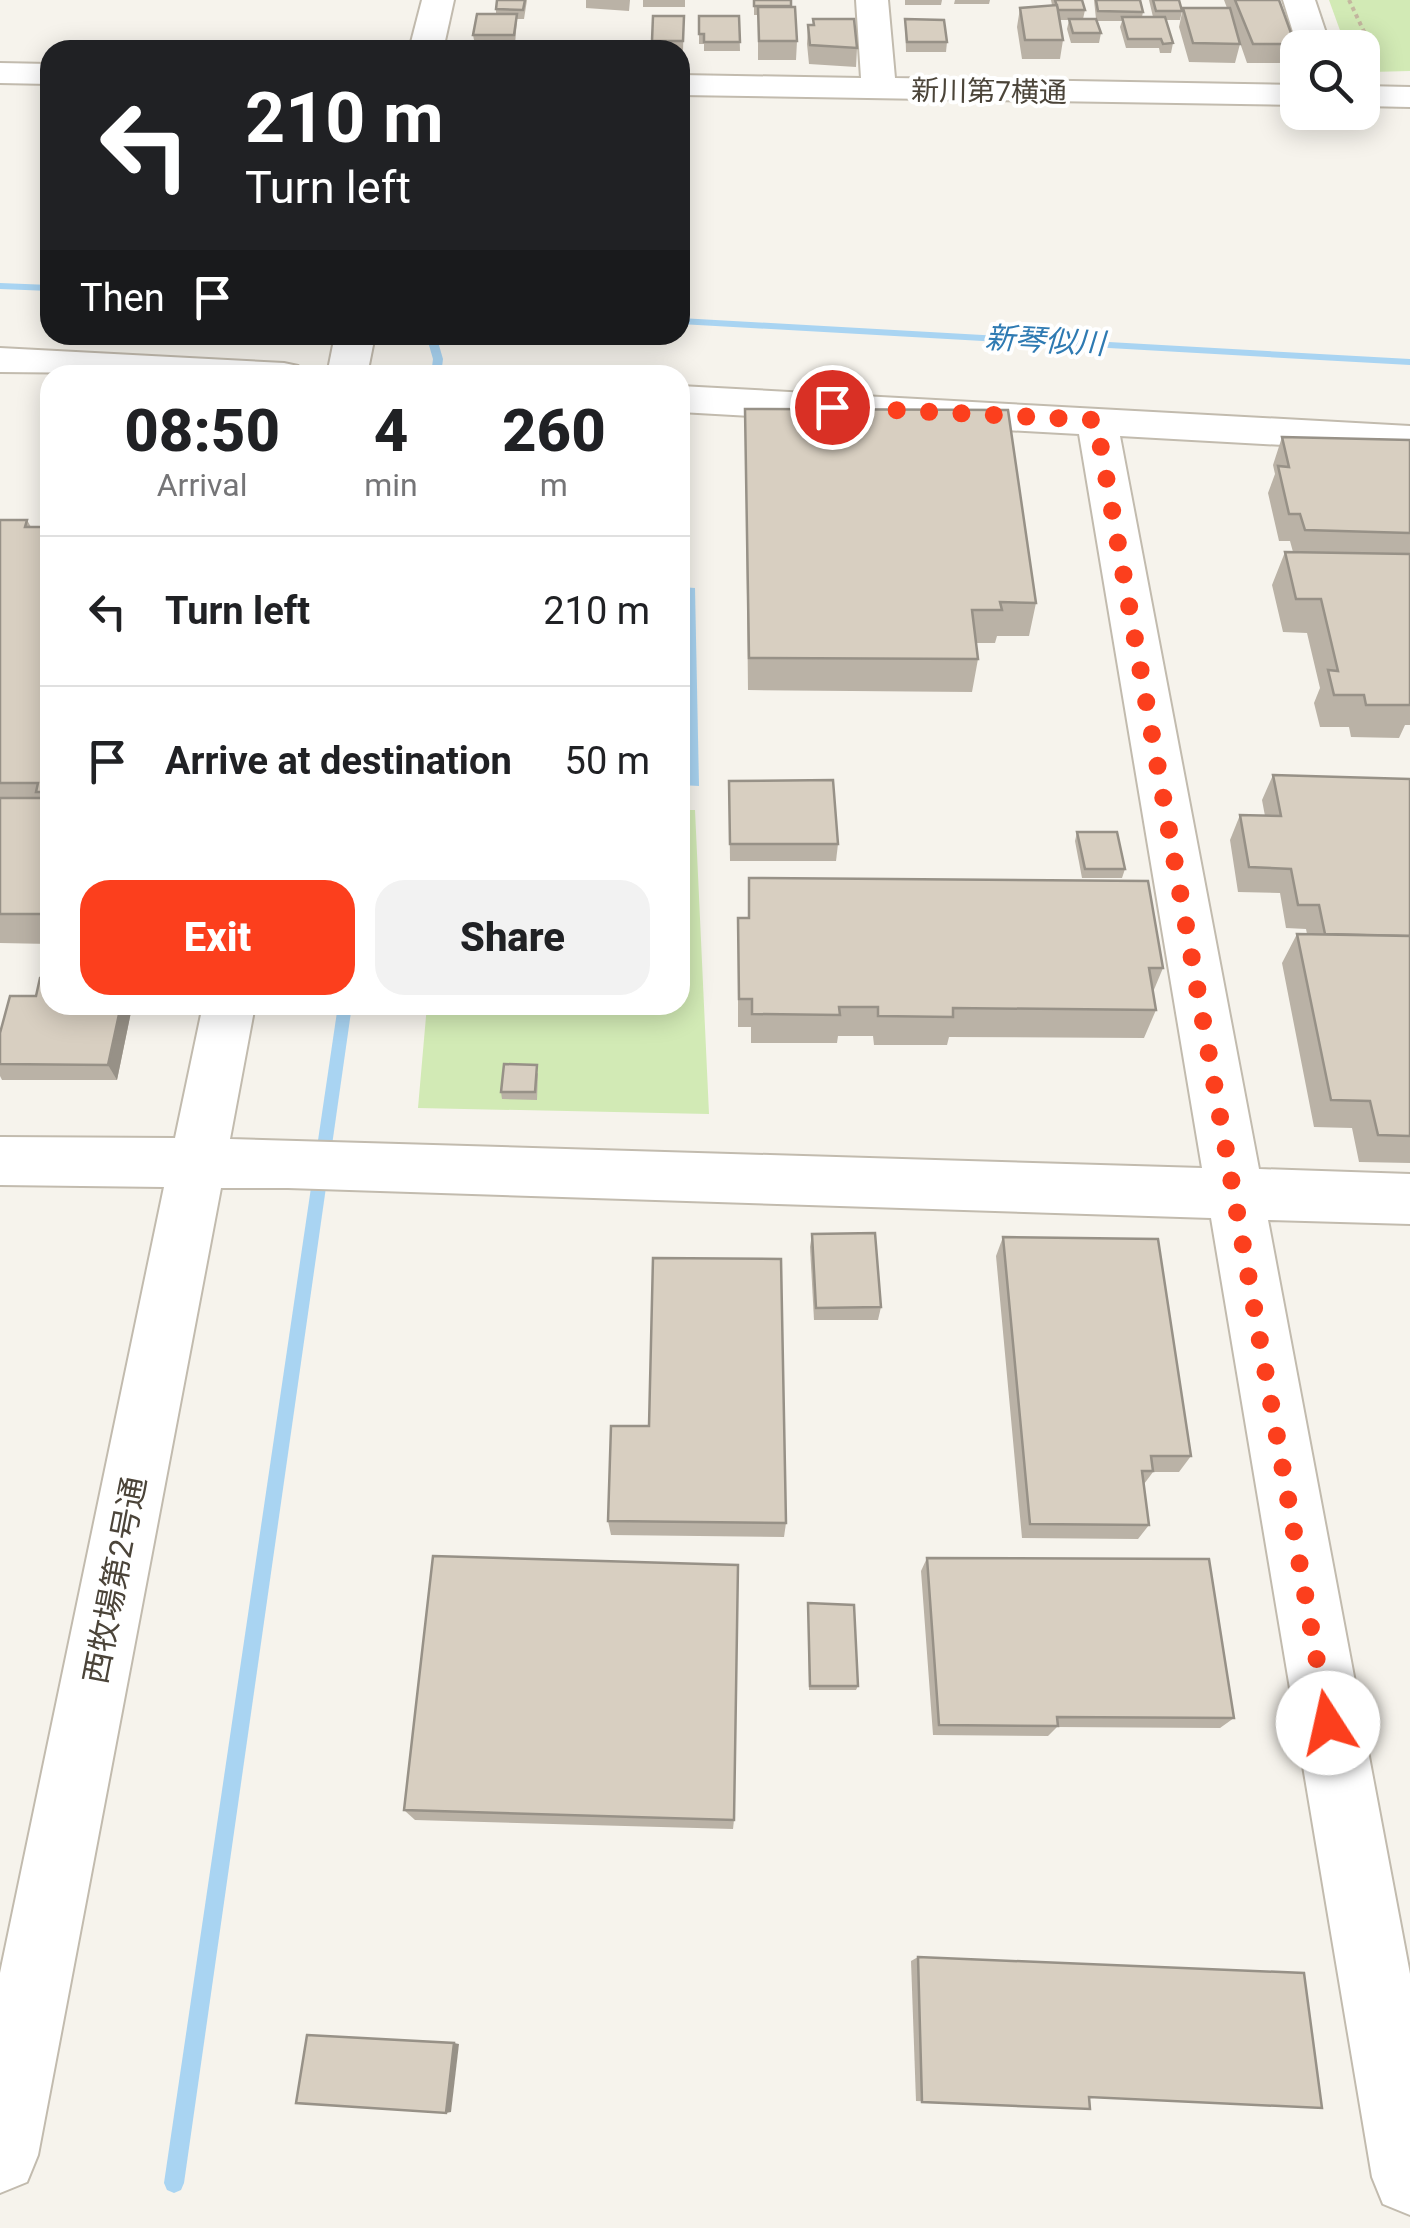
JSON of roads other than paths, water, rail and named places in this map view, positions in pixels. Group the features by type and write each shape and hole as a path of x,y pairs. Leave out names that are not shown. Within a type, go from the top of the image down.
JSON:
{"street":[{"path":"428,40 438,0"},
{"path":"872,0 879,89"},
{"path":"1300,0 1310,30"},
{"path":"0,73 40,74"},
{"name":"新川第7横通","path":"690,85 1280,96"},
{"path":"1380,87 1410,97"},
{"path":"0,360 95,365"},
{"path":"690,400 1410,438"},
{"path":"1096,420 1410,2178"},
{"name":"西牧場第2号通","path":"0,2155 227,1015"},
{"path":"0,1161 288,1164 1410,1199"}],"water":[{"path":"690,588 695,588 699,786 690,786"}],"waterway":[{"path":"0,286 40,288"},
{"name":"新琴似川","path":"690,322 1410,362"},
{"path":"434,345 437,365"},
{"path":"174,2183 344,1015"}]}
